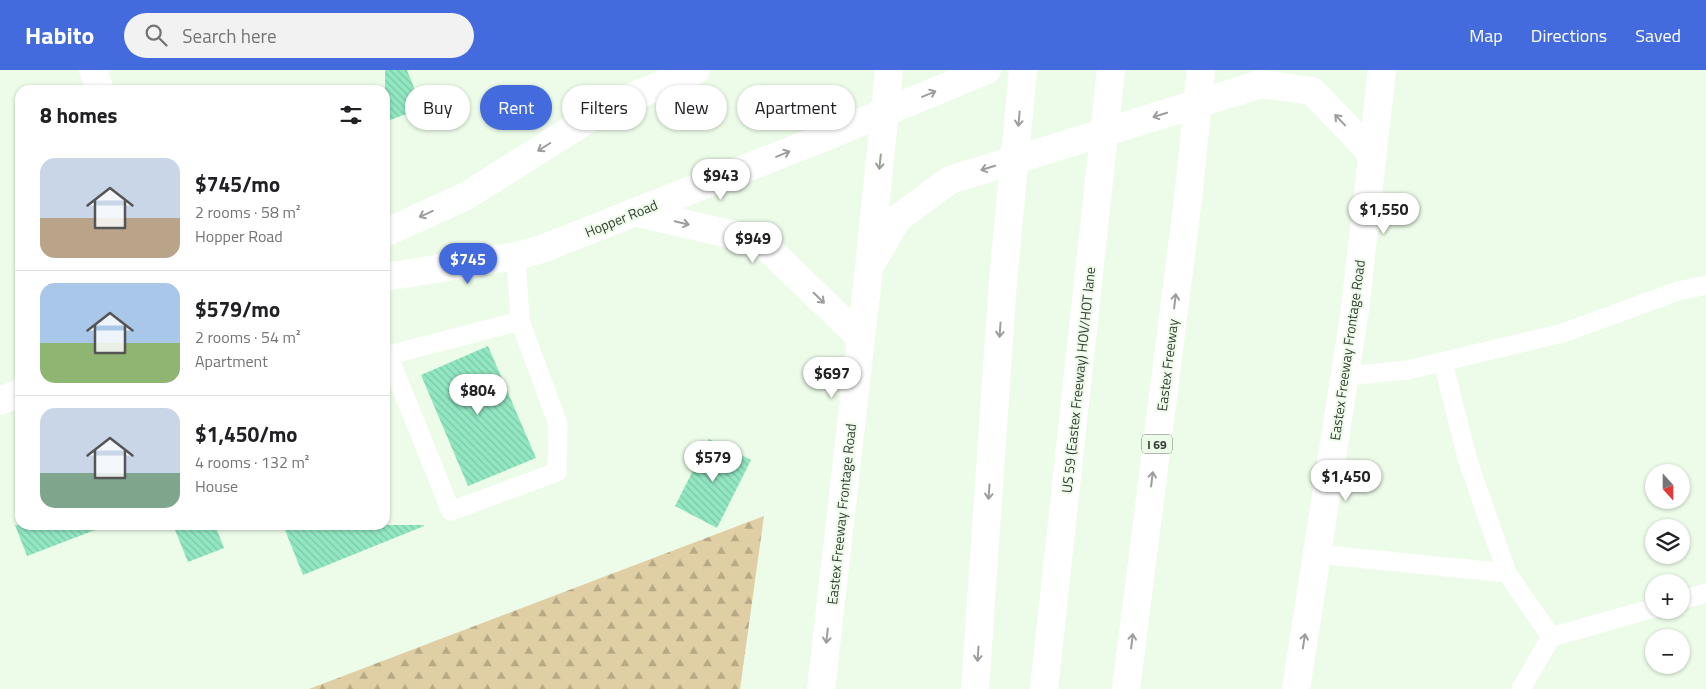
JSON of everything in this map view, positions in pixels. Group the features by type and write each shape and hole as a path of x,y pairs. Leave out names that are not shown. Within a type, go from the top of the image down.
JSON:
{"main road":[{"path":"93,70 98,85"},
{"path":"390,230 466,196 606,108 696,70"},
{"name":"Eastex Freeway Frontage Road","path":"821,689 869,268 888,70"},
{"name":"Hopper Road","path":"390,276 516,256 542,249 987,70"},
{"path":"975,689 1003,281 1023,70"},
{"name":"US 59 (Eastex Freeway) HOV/HOT lane","path":"1044,689 1111,70"},
{"name":"Eastex Freeway","path":"1126,689 1188,199 1201,70"},
{"name":"Eastex Freeway Frontage Road","path":"1296,689 1355,309 1382,70"},
{"path":"869,268 897,219 950,180 1261,84 1312,91 1366,147 1372,157"},
{"path":"634,212 760,241 861,338"},
{"path":"0,401 15,395"}],"lane":[{"path":"390,363 452,511 557,472 558,424 520,321 516,256"},
{"path":"1345,376 1408,370 1563,333 1678,291 1706,285"},
{"path":"390,355 520,321"},
{"path":"1443,362 1468,461 1506,573 1551,637"},
{"path":"1317,554 1506,573"},
{"path":"1690,597 1706,593"},
{"path":"1521,689 1551,637 1645,611"}],"green space":[{"path":"764,516 740,689 309,689"}],"building":[{"path":"385,70 407,70 413,85 405,85 405,114 390,120 390,85 385,85"},
{"path":"488,346 536,458 468,486 421,375"},
{"path":"709,439 751,460 717,528 675,506"},
{"path":"390,525 424,525 424,526 303,575 285,530 390,530"},
{"path":"17,530 95,530 27,556"},
{"path":"175,530 217,530 224,548 188,562"}]}
